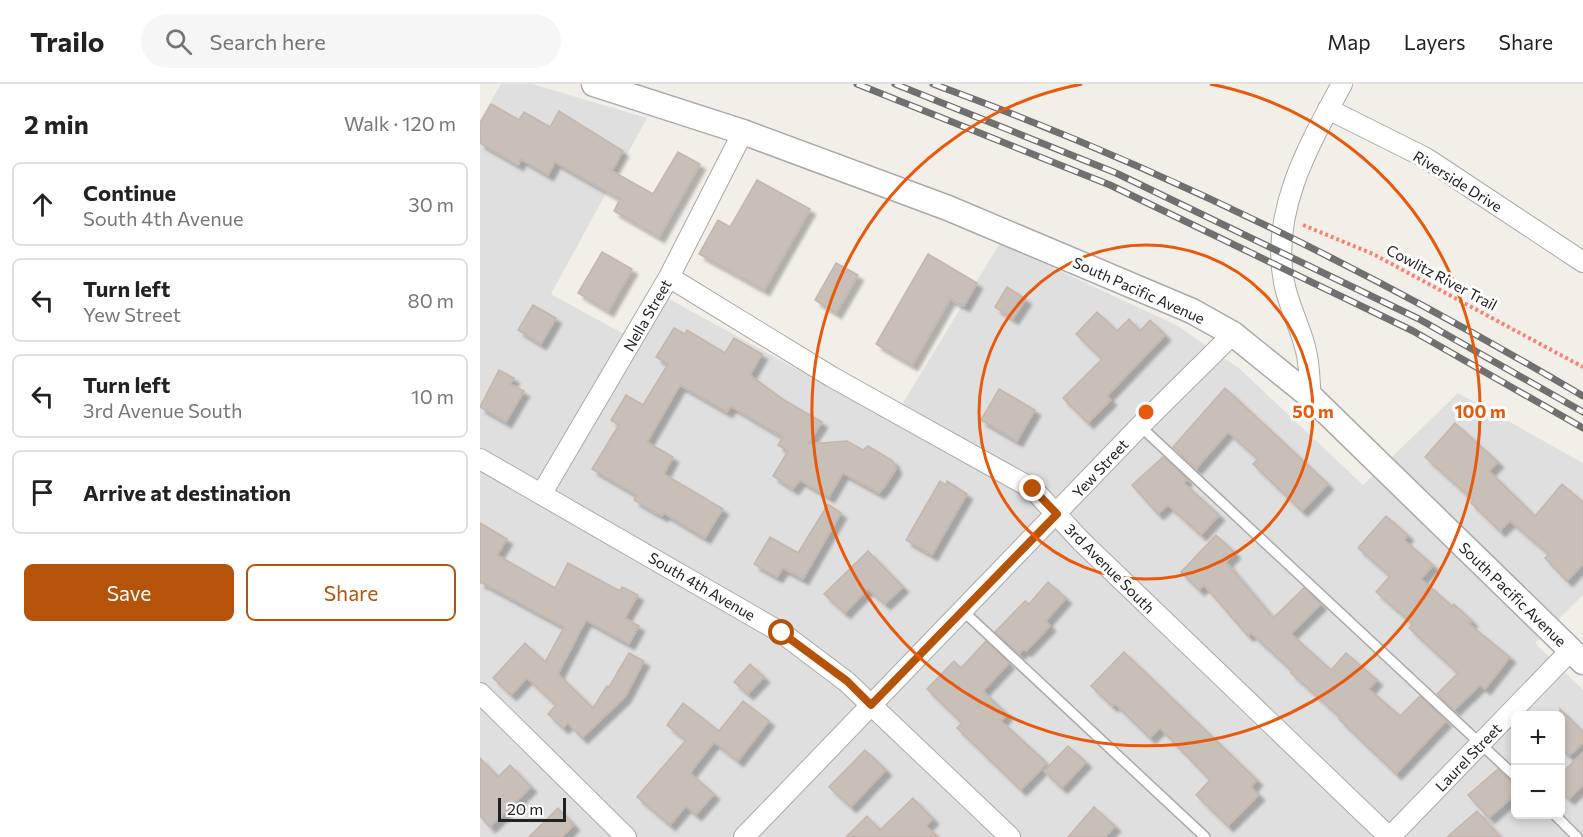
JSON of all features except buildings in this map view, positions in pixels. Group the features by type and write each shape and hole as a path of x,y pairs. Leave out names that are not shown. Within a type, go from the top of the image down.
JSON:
{"street":[{"name":"South Pacific Avenue","path":"594,84 743,132 948,208 1192,311 1233,334 1311,397 1577,656"},
{"path":"1311,397 1306,352 1284,284 1281,252 1285,218 1304,158 1342,84"},
{"name":"Riverside Drive","path":"1328,109 1426,158 1583,262"},
{"name":"Nella Street","path":"542,493 669,277 743,132"},
{"name":"3rd Avenue South","path":"669,277 832,377 1033,489 1081,541 1390,837"},
{"name":"Yew Street","path":"744,837 1140,426 1233,334"},
{"name":"South 4th Avenue","path":"480,459 782,633 847,681 1010,837"},
{"name":"Laurel Street","path":"1390,837 1481,744 1577,656"},
{"path":"480,693 626,837"}],"lane":[{"path":"1140,426 1511,773"},
{"path":"962,610 1205,837"},
{"path":"1559,819 1577,837"}],"path":[{"name":"Cowlitz River Trail","path":"1285,218 1373,254 1583,367"}],"shaded area":[{"path":"501,84 532,84 647,118 551,294 642,344 667,298 892,421 1000,243 1178,326 1240,369 1363,485 1458,393 1583,463 1583,595 1535,643 1583,690 1583,837 480,837 480,120"}],"railway":[{"path":"857,84 1110,185 1413,331 1583,428"},
{"path":"895,84 1116,173 1419,319 1583,412"},
{"path":"933,84 1101,150 1265,225 1426,307 1583,396"}],"route":[{"path":"782,633 847,681 871,705 1057,514 1033,489"}]}
